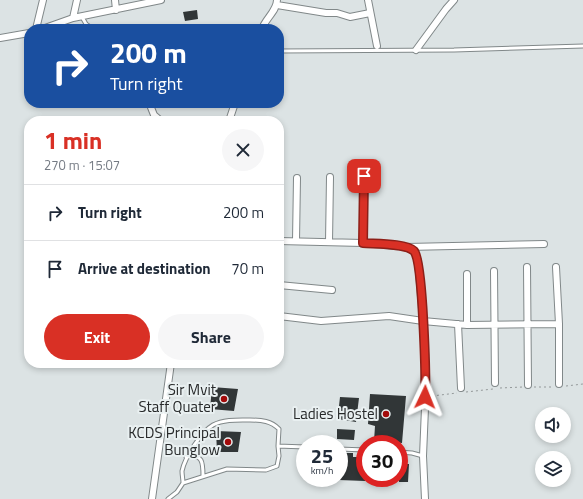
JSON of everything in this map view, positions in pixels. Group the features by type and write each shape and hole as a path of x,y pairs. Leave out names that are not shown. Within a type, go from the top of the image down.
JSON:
{"street":[{"path":"37,24 43,0"},
{"path":"73,18 77,0"},
{"path":"115,0 116,10"},
{"path":"56,24 73,18 116,10 141,2 161,0"},
{"path":"369,0 370,13 377,46"},
{"path":"416,50 454,0"},
{"path":"264,24 277,3 326,13 337,13 350,17 370,13"},
{"path":"0,38 24,34"},
{"path":"363,243 364,176"},
{"path":"329,242 330,177"},
{"path":"296,241 297,178"},
{"path":"284,241 363,243 405,247 544,244"},
{"path":"405,247 414,251 418,261 423,322 426,384 423,456 425,499"},
{"path":"527,267 529,387"},
{"path":"556,267 559,324 559,386"},
{"path":"494,271 495,383"},
{"path":"467,274 467,325"},
{"path":"284,285 332,290"},
{"path":"284,317 321,322 389,316 423,322 467,325 559,324"},
{"path":"458,324 462,390"},
{"path":"152,499 170,368"}],"lane":[{"path":"82,16 86,24"},
{"path":"284,52 504,49 583,46"},
{"path":"168,499 177,492 183,483 203,476 227,469 266,470 277,466 279,456 279,429 273,423 259,420 232,420 213,425 199,439 186,457 182,472 183,483"},
{"path":"278,446 296,447"},
{"path":"408,453 423,456"},
{"path":"186,457 194,455 199,457 204,464 203,476"}],"path":[{"path":"462,390 583,384"},
{"path":"425,397 456,393"}],"building":[{"path":"197,10 198,19 185,21 183,12"},
{"name":"Sir Mvit Staff Quater","path":"212,387 238,389 234,411 210,409"},
{"name":"Ladies Hostel","path":"370,394 406,396 403,435 374,435 375,426 368,424"},
{"path":"340,397 359,398 356,422 338,419"},
{"path":"337,429 355,430 354,440 348,440 348,435 337,435"},
{"name":"KCDS Principal Bunglow","path":"216,431 241,432 238,452 217,452"},
{"path":"348,453 353,453 353,457 356,457 356,481 348,480"}],"place":[{"name":"Sir Mvit Staff Quater","path":"224,399"},
{"name":"Ladies Hostel","path":"386,414"},
{"name":"KCDS Principal Bunglow","path":"228,442"}],"route":[{"path":"364,176 363,243 405,247 414,251 418,261 423,322 426,384 425,397"}]}
